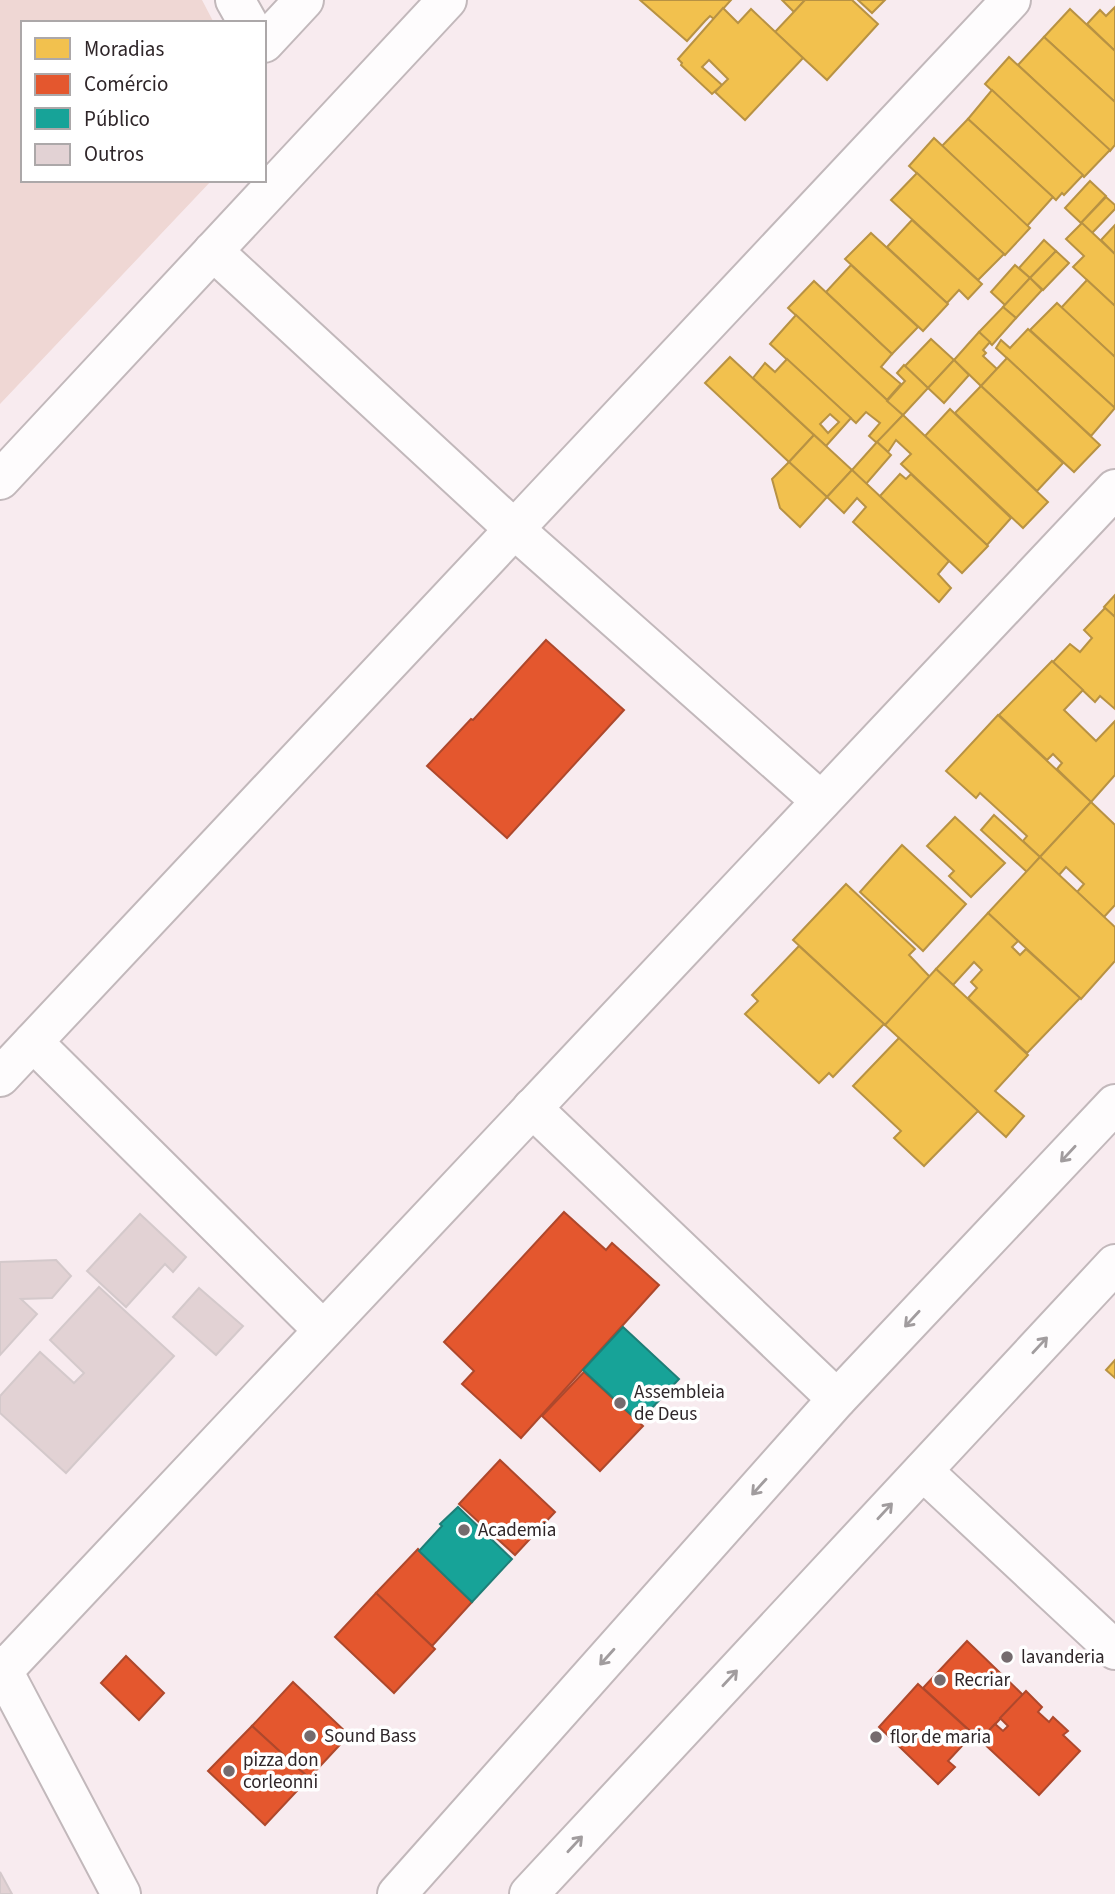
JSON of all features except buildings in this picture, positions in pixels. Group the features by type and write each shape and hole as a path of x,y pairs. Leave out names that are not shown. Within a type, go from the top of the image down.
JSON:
{"street":[{"path":"235,0 247,21"},
{"path":"266,41 304,0"},
{"path":"0,480 447,0"},
{"path":"0,1077 1011,0"},
{"path":"213,251 514,528 821,801"},
{"path":"121,1894 1,1668 1115,489"},
{"path":"33,1042 323,1330"},
{"path":"397,1894 837,1399 1115,1104"},
{"path":"533,1108 837,1399"},
{"path":"529,1894 1115,1264"},
{"path":"923,1471 1115,1650"}],"shaded area":[{"path":"0,0 202,0 213,21 21,21 21,182 210,182 0,404"}],"place":[{"name":"Assembleia de Deus","path":"620,1403"},
{"name":"Academia","path":"464,1530"},
{"name":"lavanderia","path":"1007,1657"},
{"name":"Recriar","path":"940,1680"},
{"name":"Sound Bass","path":"310,1736"},
{"name":"flor de maria","path":"876,1737"},
{"name":"pizza don corleonni","path":"229,1771"}]}
